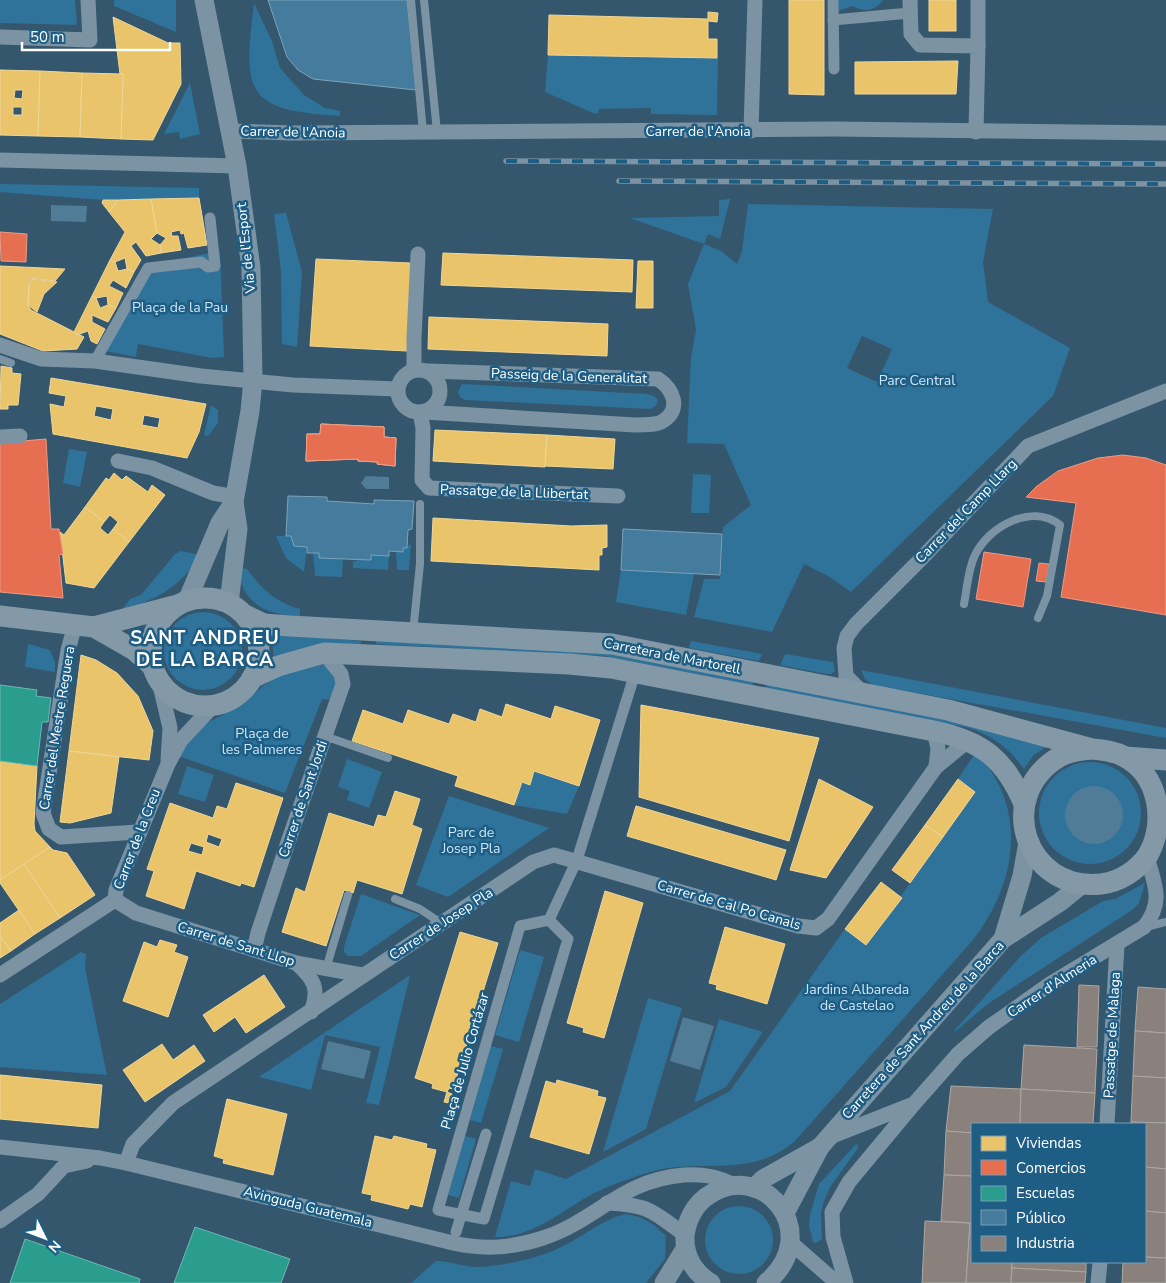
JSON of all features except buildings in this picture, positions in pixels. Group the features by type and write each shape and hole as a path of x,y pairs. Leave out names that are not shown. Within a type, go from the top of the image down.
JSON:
{"main road":[{"name":"Carretera de Martorell","path":"84,626 201,598 216,599 264,624 612,644 973,716 1113,752 1125,757 1143,772 1157,796 1161,833 1147,857 1125,877 1107,884 1081,885 1052,873 1041,863 1028,842 1024,828 1024,804 1016,785 1002,764 987,750 969,740 934,731 636,673 569,664 324,653 278,666 252,678"},
{"path":"155,673 150,649 153,634 161,619 181,603"},
{"name":"Carretera de Martorell","path":"84,626 134,650 155,673 167,692 181,701 197,706 213,706 229,701 243,691 252,678 258,663 259,646 254,629 237,609"},
{"path":"0,616 84,626"},
{"name":"Carretera de Martorell","path":"1024,804 1046,766 1071,752 1092,748"},
{"name":"Carretera de Martorell","path":"1125,757 1166,760"}],"street":[{"path":"0,37 90,40 88,0"},
{"name":"Via de l'Esport","path":"181,603 197,581 211,543 234,499 250,411 253,380 251,268 237,166 204,0"},
{"path":"751,131 755,0"},
{"path":"833,0 834,69"},
{"path":"976,132 978,0"},
{"path":"833,20 910,7 911,34 920,45 978,46"},
{"name":"Carrer de l'Anoia","path":"230,131 751,131 834,129 1166,133"},
{"path":"0,160 237,166"},
{"path":"95,361 148,268 201,262 208,267 215,266 210,218"},
{"path":"418,254 414,338 421,371"},
{"path":"0,345 41,359 95,361 201,376 293,385 397,389 403,377 421,371 438,380 440,393 435,405 422,412"},
{"name":"Passeig de la Generalitat","path":"397,389 400,402 405,408 422,412 635,425 664,421 671,413 674,403 672,392 666,384 658,379 421,371"},
{"name":"Carrer del Camp Llarg","path":"864,694 846,676 844,648 847,636 856,624 920,560 1028,446 1166,391"},
{"name":"Passatge de la Llibertat","path":"422,412 422,480 429,488 618,496"},
{"path":"0,437 20,436"},
{"path":"118,461 152,468 213,493 234,499"},
{"name":"Via de l'Esport","path":"234,499 238,529 237,609"},
{"name":"Carrer del Mestre Reguera","path":"84,626 68,650 44,814 46,822 49,829 61,837 138,832"},
{"name":"Carrer de Sant Jordi","path":"254,950 258,933 343,684 342,674 324,653"},
{"name":"Carrer de la Creu","path":"155,673 170,728 168,764"},
{"path":"549,920 577,860 636,673"},
{"name":"Carrer de la Creu","path":"0,975 114,900 138,832 168,764 181,740 213,706"},
{"path":"934,731 938,748 936,767"},
{"name":"Carrer de Cal Po Canals","path":"594,865 798,926 816,928 828,919 936,767 969,740"},
{"path":"1003,939 1022,876 1028,842"},
{"name":"Carrer de Josep Pla","path":"126,1163 132,1144 173,1103 311,1012 362,975 534,862 554,855 594,865"},
{"path":"1144,927 1154,914 1161,890 1147,857"},
{"name":"Carretera de Sant Andreu de la Barca","path":"785,1213 824,1142 1003,939 1060,902 1081,885"},
{"name":"Carrer de Sant Llop","path":"114,900 136,913 296,963 362,975"},
{"name":"Plaça de Julio Cortázar","path":"549,920 568,939 484,1219 438,1210 520,926 549,920"},
{"name":"Carrer d'Almeria","path":"846,1283 833,1237 832,1212 849,1182 913,1105 958,1054 989,1027 1050,984 1144,927"},
{"name":"Passatge de Màlaga","path":"1107,1123 1117,945"},
{"path":"296,963 308,974 315,985 316,998 311,1012"},
{"name":"Carrer d'Almeria","path":"824,1142 913,1105"},
{"path":"456,1232 486,1134"},
{"name":"Carretera de Sant Andreu de la Barca","path":"754,1188 771,1174 824,1142"},
{"name":"Avinguda Guatemala","path":"0,1147 100,1158 126,1163 481,1248 502,1248 544,1238 644,1182 700,1174 717,1176 734,1185"},
{"path":"55,1153 64,1166"},
{"path":"0,1221 38,1194 64,1166 100,1158"},
{"path":"664,1283 685,1242 686,1225 698,1203 716,1190 734,1185 754,1188 771,1197 785,1213 791,1235 785,1262 778,1273 766,1283"},
{"path":"607,1203 634,1204 654,1210 685,1242 697,1272 711,1283"},
{"path":"790,1242 837,1283"},
{"path":"1098,1283 1100,1263"}],"lane":[{"path":"411,0 430,132"},
{"path":"424,0 430,132"},
{"path":"0,359 11,363"},
{"path":"413,632 420,564 420,504"},
{"path":"964,604 975,555 985,542 1008,522 1016,518 1052,520 1060,525 1047,596 1038,618"},
{"path":"324,738 333,739 388,758"},
{"path":"326,969 348,895"},
{"path":"395,899 420,909 441,923"},
{"path":"1144,927 1166,922"}],"green space":[{"path":"0,0 75,0 77,25 0,23"},
{"path":"114,0 176,0 176,32 114,6"},
{"path":"835,0 883,0 876,7 869,10 861,10 853,6 835,12"},
{"path":"254,3 272,41 280,68 304,95 325,108 340,111 340,116 285,109 268,102 257,91 251,77 249,58"},
{"path":"548,55 718,58 717,115 651,114 651,108 599,109 598,114 593,113 545,92"},
{"path":"190,83 200,134 180,139 179,132 164,134"},
{"path":"0,184 199,188 199,198 103,200 0,192"},
{"path":"730,199 720,239 708,234 704,244 630,218 719,216 719,200"},
{"name":"Parc Central","path":"748,204 993,209 983,262 988,302 1070,348 1053,396 851,592 828,576 804,564 772,632 694,617 704,579 720,579 723,527 751,505 724,444 687,443 691,358 696,330 688,284 704,244 721,251 737,264 742,251","holes":["862,336 892,349 877,382 847,368"]},
{"path":"286,213 302,272 297,347 282,344 281,271 274,214"},
{"name":"Plaça de la Pau","path":"220,251 224,357 212,358 138,344 136,357 105,351 156,264"},
{"path":"462,384 647,394 654,396 658,400 656,406 650,409 465,400 460,397 458,392"},
{"path":"211,405 218,410 218,423 208,436 204,435"},
{"path":"69,449 87,452 80,487 63,483"},
{"path":"693,474 711,475 709,513 691,513"},
{"path":"276,536 291,536 294,546 307,547 304,572 286,558"},
{"path":"411,544 409,570 397,570 396,551"},
{"path":"180,551 201,555 185,575 167,590 146,602 122,610 130,599 141,595 175,554"},
{"path":"313,553 319,553 319,558 343,558 342,577 315,576"},
{"path":"371,555 389,556 388,570 353,568 353,562"},
{"path":"237,567 247,569 258,583 276,599 300,609 300,616 276,613 258,605 244,590"},
{"path":"621,570 694,574 686,615 616,602"},
{"path":"203,612 218,615 235,629 239,636 242,651 239,666 225,683 218,687 203,690 188,687 171,673 167,666 164,651 167,636 181,619 188,615"},
{"path":"271,634 361,641 361,649 274,660"},
{"path":"376,638 584,648 756,679 752,685 604,656 376,644"},
{"path":"691,641 762,654 759,661 689,648"},
{"path":"28,644 50,650 55,662 55,672 25,667"},
{"path":"785,654 833,662 835,671 831,674 826,674 780,665"},
{"name":"Plaça de les Palmeres","path":"315,663 326,665 336,673 336,684 329,700 322,699 285,793 178,756 185,745 207,723 243,704 264,685 282,674"},
{"path":"861,670 1166,728 1166,738 873,685 865,679"},
{"path":"769,681 924,712 1047,746 1033,756 1024,769 1000,744 986,735 969,728 765,688"},
{"name":"Jardins Albareda de Castelao","path":"976,752 993,774 1004,797 1010,821 1011,846 1007,870 988,918 973,940 795,1141 777,1153 760,1160 723,1166 667,1168 639,1175 594,1193 532,1229 520,1234 495,1237 511,1181 530,1186 535,1169 566,1179 730,1091 845,929 866,945 975,792 958,779"},
{"path":"347,759 382,772 369,808 347,800 350,791 338,787"},
{"path":"1090,762 1109,766 1126,777 1137,794 1141,813 1137,832 1126,849 1109,860 1090,864 1071,860 1054,849 1043,832 1039,813 1043,794 1054,777 1071,766"},
{"path":"187,766 214,775 205,802 178,794"},
{"path":"534,771 579,786 567,814 514,805 522,782 530,784"},
{"name":"Parc de Josep Pla","path":"449,796 549,828 448,897 416,885"},
{"path":"1145,883 1139,903 1132,910 986,1005 954,1031 1021,956 1041,938 1103,901 1115,899"},
{"path":"361,894 420,915 361,956 348,956 344,952 344,947"},
{"path":"520,950 544,957 519,1042 495,1035"},
{"path":"81,952 86,954 85,968 107,1075 0,1067 0,1004"},
{"path":"410,975 379,1105 366,1103 380,1047 325,1035 311,1090 259,1077"},
{"path":"648,998 682,1008 646,1129 603,1152"},
{"path":"719,1019 763,1032 726,1087 694,1103"},
{"path":"491,1046 503,1049 481,1123 470,1120"},
{"path":"465,1136 476,1139 459,1198 448,1195"},
{"path":"857,1143 858,1148 830,1187 824,1201 821,1214 822,1239 816,1243 813,1242 809,1226 810,1215 819,1184"},
{"path":"732,1206 746,1206 758,1211 768,1221 773,1233 773,1247 768,1259 758,1269 746,1274 732,1274 720,1269 710,1259 705,1247 705,1233 710,1221 720,1211"},
{"path":"625,1214 637,1216 647,1221 666,1236 665,1259 646,1283 411,1283 436,1261 483,1267 516,1262 548,1253 607,1221"}],"shaded area":[{"path":"51,205 87,206 86,222 51,221"},
{"path":"366,476 389,477 389,489 366,489 361,483"},
{"path":"1094,786 1110,791 1118,799 1123,815 1118,831 1110,839 1094,844 1078,839 1070,831 1065,815 1070,799 1078,791"},
{"path":"683,1017 714,1026 700,1070 670,1061"},
{"path":"328,1041 371,1051 364,1079 321,1069"}],"railway":[{"path":"506,161 1166,164"},
{"path":"619,181 1166,184"}],"district":[{"name":"SANT ANDREU DE LA BARCA","path":"205,649"}]}
